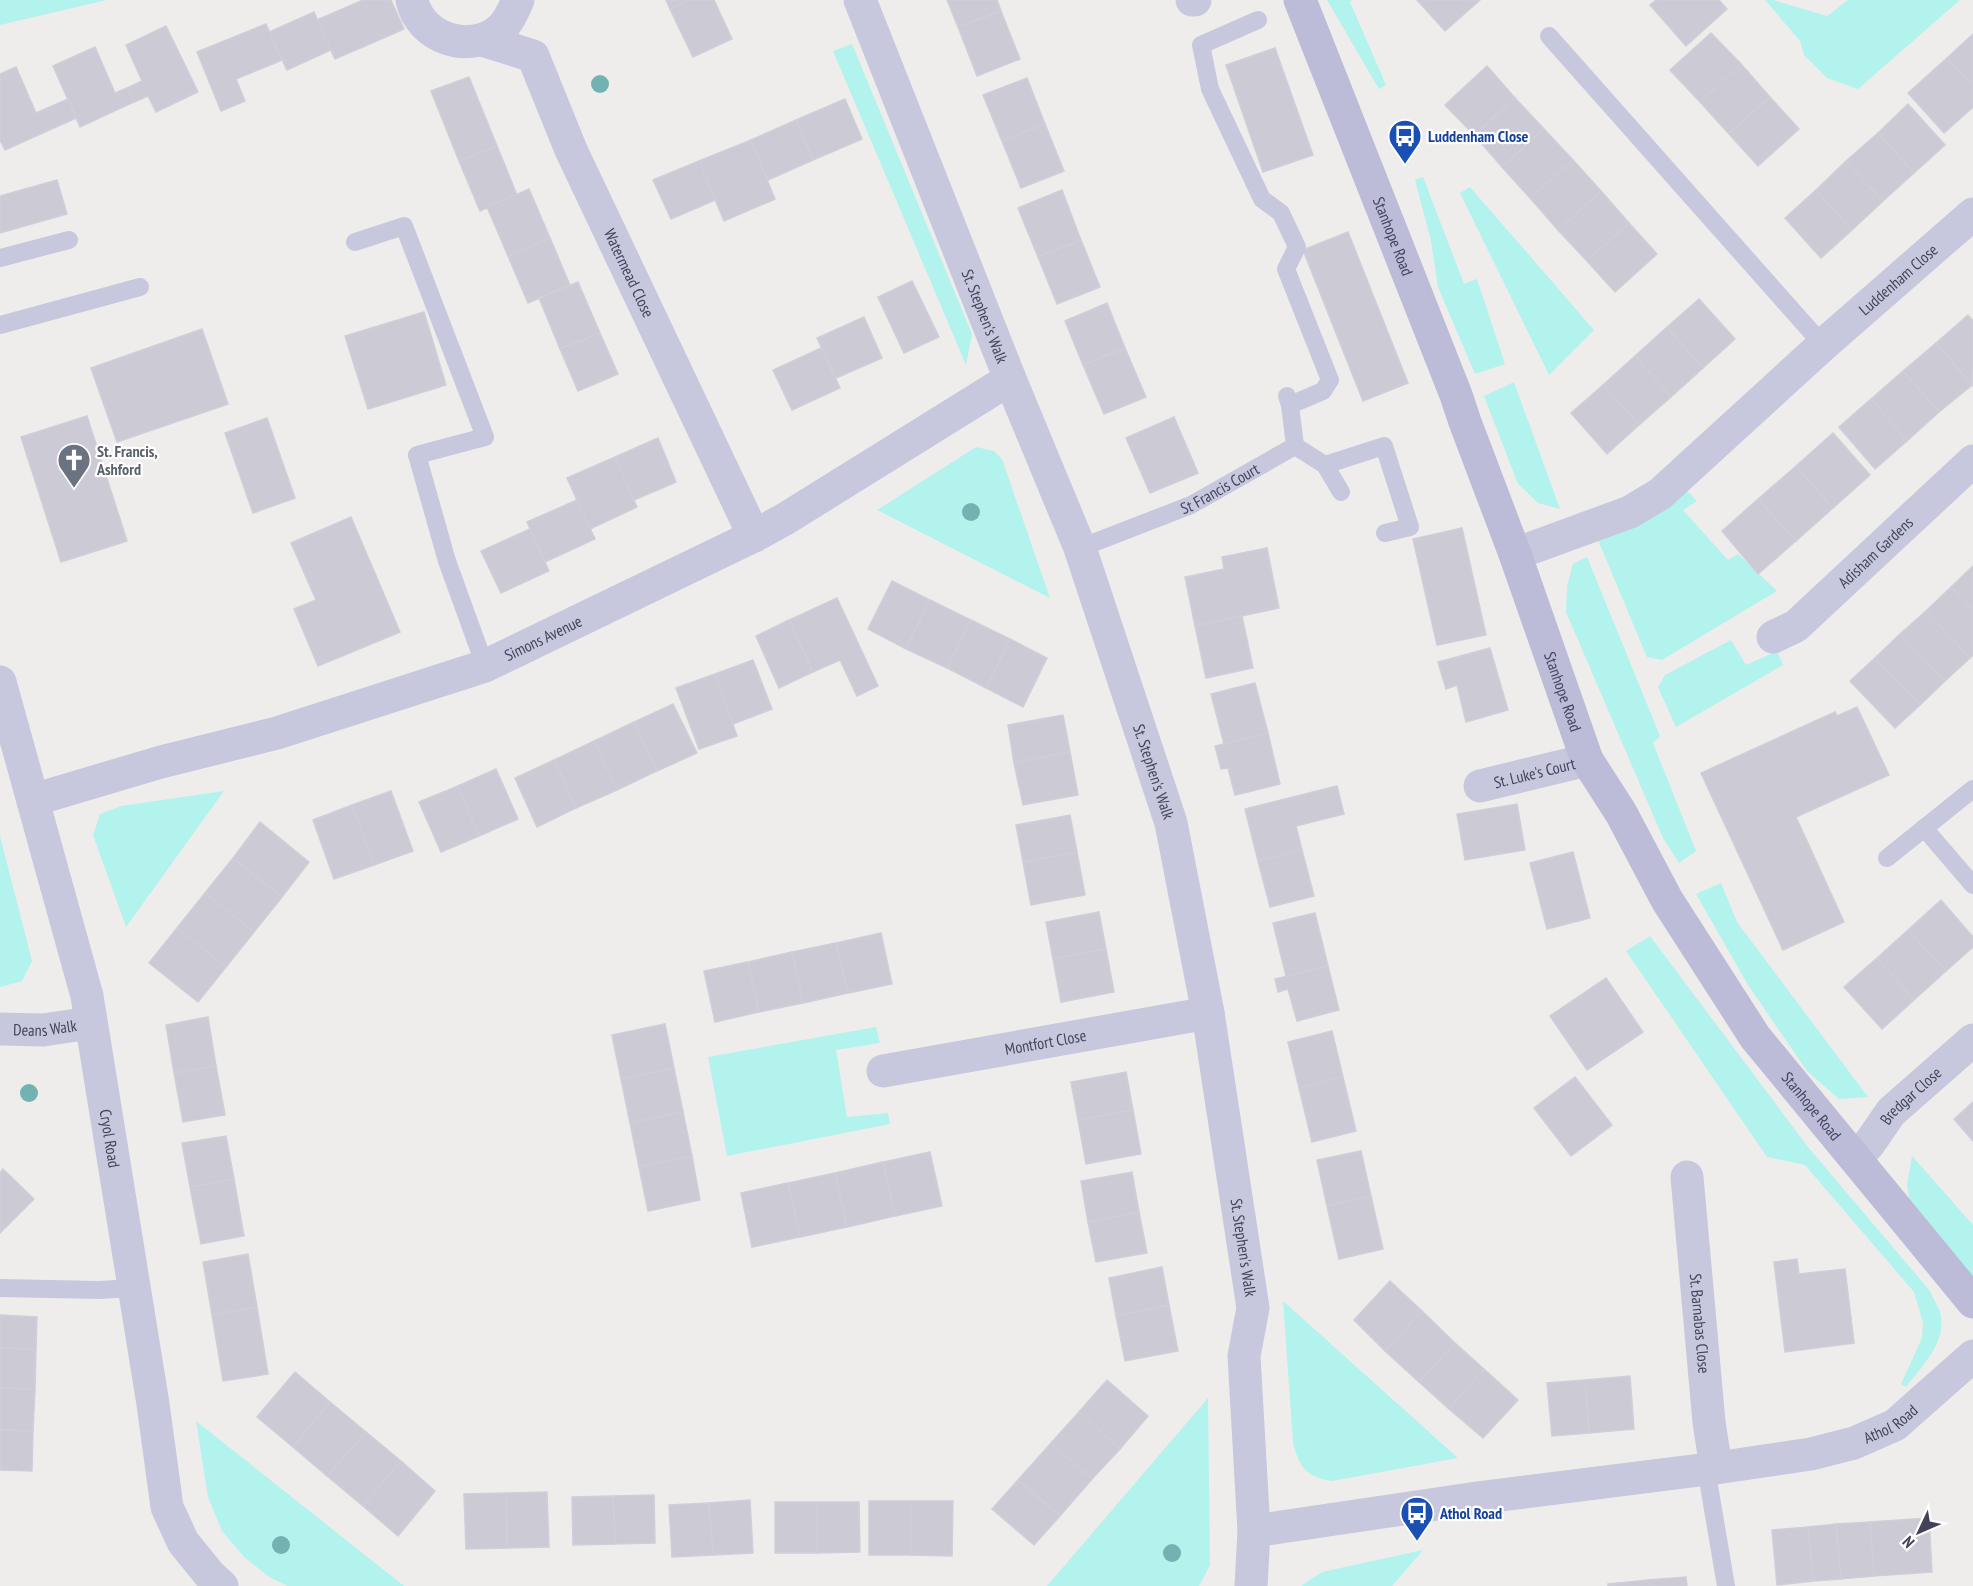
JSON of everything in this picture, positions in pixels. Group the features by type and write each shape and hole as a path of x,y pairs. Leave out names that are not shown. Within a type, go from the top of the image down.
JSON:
{"street":[{"path":"412,0 420,19 433,32 447,40 464,43 482,40 498,31 510,17 518,0"},
{"name":"St. Stephen's Walk","path":"860,0 1010,379 1080,548 1172,823 1208,1013 1253,1308 1244,1356 1254,1532 1251,1586"},
{"name":"Stanhope Road","path":"1300,0 1456,394 1587,760 1621,813 1667,900 1755,1037 1973,1302"},
{"name":"Watermead Close","path":"482,40 533,56 571,150 754,536"},
{"name":"Luddenham Close","path":"1515,554 1630,512 1660,494 1823,345 1973,214"},
{"name":"Simons Avenue","path":"33,800 161,762 277,733 485,666 754,536 1010,379"},
{"name":"Adisham Gardens","path":"1773,638 1796,626 1973,461"},
{"name":"Cryol Road","path":"0,682 87,996 167,1507 183,1542 211,1582"},
{"name":"St. Luke's Court","path":"1480,786 1587,760"},
{"name":"Montfort Close","path":"883,1071 1208,1013"},
{"name":"Deans Walk","path":"0,1029 43,1030 90,1023"},
{"name":"Bredgar Close","path":"1855,1158 1869,1144 1891,1112 1973,1040"},
{"name":"St. Barnabas Close","path":"1687,1177 1711,1468"},
{"name":"Athol Road","path":"1254,1532 1477,1498 1811,1454 1854,1443 1895,1425 1973,1356"}],"lane":[{"path":"1258,20 1201,45 1210,89 1262,199 1281,213 1297,247 1286,269 1330,380 1323,391 1288,400 1295,446 1325,465 1341,492"},
{"path":"1549,36 1823,345"},
{"path":"355,242 404,226 485,437 417,454 447,561 485,666"},
{"path":"0,258 69,240"},
{"path":"0,325 140,287"},
{"name":"St Francis Court","path":"1080,548 1191,505 1295,446"},
{"path":"1325,465 1384,446 1410,527 1384,533"},
{"path":"1887,858 1973,789"},
{"path":"1924,828 1973,885"},
{"path":"0,1287 99,1290 134,1288"},
{"path":"1711,1468 1726,1586"}],"shaded area":[{"path":"0,0 107,0 0,25"},
{"path":"1327,0 1352,0 1350,2 1386,85 1379,89"},
{"path":"1765,0 1773,0 1827,16 1848,0 1960,0 1858,89 1827,78 1804,55 1800,41"},
{"path":"852,44 972,334 966,365 833,51"},
{"path":"1423,177 1464,284 1477,279 1505,364 1475,374 1438,287 1431,241 1415,180"},
{"path":"1470,187 1594,330 1549,375 1460,193"},
{"path":"1514,382 1560,509 1538,503 1518,484 1484,396"},
{"path":"976,447 994,451 1002,459 1050,598 877,510"},
{"path":"1687,491 1697,501 1683,510 1728,560 1738,554 1777,591 1662,660 1647,657 1598,540"},
{"path":"1587,557 1660,736 1653,743 1696,851 1679,863 1663,838 1566,612 1567,586 1573,564"},
{"path":"1731,640 1746,665 1777,651 1783,665 1676,727 1658,687 1665,675"},
{"path":"224,791 126,927 93,835 100,814 121,806"},
{"path":"0,836 32,961 22,981 0,987"},
{"path":"1721,883 1737,922 1868,1097 1839,1099 1807,1071 1748,985 1696,894"},
{"path":"1650,936 1808,1147 1930,1291 1940,1312 1940,1333 1926,1362 1906,1387 1901,1384 1922,1338 1923,1323 1914,1292 1805,1165 1767,1157 1626,951"},
{"path":"876,1027 880,1043 836,1050 847,1117 888,1113 890,1124 727,1156 708,1057"},
{"path":"1912,1156 1973,1225 1973,1278 1909,1198 1907,1184"},
{"path":"1283,1301 1458,1458 1332,1481 1316,1477 1305,1469 1298,1458 1293,1442"},
{"path":"1208,1398 1210,1565 1199,1586 1047,1586"},
{"path":"196,1421 404,1586 288,1586 269,1577 244,1557 222,1531 208,1497"},
{"path":"1423,1550 1392,1586 1301,1586 1322,1572"}],"building":[{"path":"363,0 391,0 404,29 335,59 317,20"},
{"path":"666,0 689,0 670,9"},
{"path":"689,0 714,0 732,39 693,57 670,9"},
{"path":"947,0 997,0 1001,11 958,27"},
{"path":"1417,0 1480,0 1445,31"},
{"path":"1656,0 1719,0 1727,9 1686,46 1650,5"},
{"path":"1001,11 1020,59 977,76 958,27"},
{"path":"314,12 331,50 287,70 269,32"},
{"path":"266,24 282,60 236,79 245,101 221,111 197,52"},
{"path":"166,26 198,92 156,112 148,96 134,102 127,88 142,81 126,45"},
{"path":"1711,33 1741,64 1700,102 1670,70"},
{"path":"1973,34 1973,86 1947,58"},
{"path":"95,47 115,93 127,88 134,102 80,127 53,66"},
{"path":"1275,48 1313,155 1263,172 1226,65"},
{"path":"1947,58 1973,86 1973,107 1944,133 1908,93"},
{"path":"1741,64 1770,97 1729,134 1700,102"},
{"path":"1487,66 1515,98 1474,135 1445,105"},
{"path":"16,67 36,113 68,99 76,118 5,150 0,140 0,74"},
{"path":"469,77 497,146 459,161 431,91"},
{"path":"1027,78 1045,124 1002,141 983,95"},
{"path":"1770,97 1799,129 1758,166 1729,134"},
{"path":"1515,98 1544,129 1502,167 1474,135"},
{"path":"845,99 862,139 813,160 796,120"},
{"path":"1908,104 1945,145 1914,173 1878,133"},
{"path":"796,120 813,160 768,180 751,140"},
{"path":"1045,124 1064,171 1021,188 1002,141"},
{"path":"1544,129 1573,160 1530,198 1502,167"},
{"path":"1878,133 1914,173 1883,201 1846,161"},
{"path":"751,140 775,199 724,221 699,161"},
{"path":"497,146 517,195 480,211 459,161"},
{"path":"1573,160 1601,191 1558,230 1530,198"},
{"path":"699,161 715,200 671,219 653,180"},
{"path":"1846,161 1883,201 1852,230 1816,190"},
{"path":"57,180 67,214 0,233 0,196"},
{"path":"529,189 550,238 508,256 487,207"},
{"path":"1062,190 1081,240 1038,257 1018,208"},
{"path":"1816,190 1852,230 1821,258 1785,218"},
{"path":"1601,191 1629,223 1587,261 1558,230"},
{"path":"1629,223 1657,254 1615,292 1587,261"},
{"path":"1348,232 1408,383 1363,401 1303,250"},
{"path":"550,238 570,285 528,303 508,256"},
{"path":"1081,240 1100,287 1057,304 1038,257"},
{"path":"912,281 939,337 904,353 878,297"},
{"path":"578,282 600,333 560,349 539,298"},
{"path":"1699,299 1735,339 1703,368 1667,327"},
{"path":"1107,303 1125,348 1083,365 1065,321"},
{"path":"424,312 446,385 368,409 345,336"},
{"path":"1968,315 1973,321 1972,385 1936,343"},
{"path":"864,317 882,358 836,378 817,338"},
{"path":"1667,327 1703,368 1671,397 1635,356"},
{"path":"202,329 228,404 117,442 91,368"},
{"path":"600,333 618,374 578,391 560,349"},
{"path":"1936,343 1972,385 1939,412 1903,371"},
{"path":"821,348 840,388 792,410 773,370"},
{"path":"1125,348 1146,397 1104,414 1083,365"},
{"path":"1635,356 1671,397 1639,425 1603,385"},
{"path":"1903,371 1939,412 1907,441 1871,399"},
{"path":"1603,385 1639,425 1607,454 1571,413"},
{"path":"1871,399 1907,441 1875,469 1839,427"},
{"name":"St. Francis, Ashford","path":"87,416 127,541 61,562 21,437"},
{"path":"1174,417 1198,473 1150,493 1126,438"},
{"path":"267,418 295,498 253,513 225,433"},
{"path":"1833,433 1870,475 1833,508 1796,466"},
{"path":"658,438 676,482 634,500 615,457"},
{"path":"615,457 637,507 590,529 567,478"},
{"path":"1796,466 1833,508 1796,541 1758,499"},
{"path":"1758,499 1796,541 1758,574 1722,531"},
{"path":"577,500 595,539 545,562 527,522"},
{"path":"351,517 400,632 318,666 294,609 316,600 291,543"},
{"path":"1462,528 1486,635 1437,645 1413,539"},
{"path":"530,529 549,571 501,593 481,551"},
{"path":"1267,548 1279,608 1195,626 1185,577 1224,569 1222,557"},
{"path":"1973,566 1973,610 1951,587"},
{"path":"892,581 930,600 906,649 868,629"},
{"path":"1951,587 1973,610 1973,655 1970,658 1926,611"},
{"path":"837,598 878,686 857,696 840,660 813,672 789,620"},
{"path":"930,600 971,620 947,668 906,649"},
{"path":"1926,611 1970,658 1945,681 1900,634"},
{"path":"1242,616 1253,668 1206,678 1195,626"},
{"path":"789,620 813,672 779,688 756,636"},
{"path":"971,620 1010,639 986,688 947,668"},
{"path":"1900,634 1945,681 1920,705 1875,658"},
{"path":"1010,639 1047,658 1023,707 986,688"},
{"path":"1490,648 1508,710 1466,722 1457,685 1446,689 1438,662"},
{"path":"1875,658 1920,705 1895,728 1850,681"},
{"path":"753,660 772,709 733,724 715,674"},
{"path":"715,674 737,736 699,749 676,688"},
{"path":"1255,683 1268,733 1224,744 1211,694"},
{"path":"673,704 697,753 657,771 634,722"},
{"path":"1857,707 1889,775 1796,817 1844,922 1783,950 1701,773 1835,712 1837,716"},
{"path":"1063,715 1070,752 1014,763 1008,725"},
{"path":"634,722 657,771 617,790 594,741"},
{"path":"1268,733 1280,784 1235,795 1228,768 1221,769 1215,746"},
{"path":"594,741 617,790 576,808 554,760"},
{"path":"1070,752 1078,795 1023,805 1014,763"},
{"path":"554,760 576,808 537,827 515,778"},
{"path":"496,769 518,819 479,836 458,786"},
{"path":"458,786 479,836 441,852 419,802"},
{"path":"1337,786 1344,814 1296,826 1302,850 1258,861 1245,809"},
{"path":"391,791 413,851 374,865 352,805"},
{"path":"1517,804 1525,850 1465,860 1457,814"},
{"path":"352,805 374,865 334,879 313,820"},
{"path":"1070,815 1077,852 1023,862 1016,825"},
{"path":"260,822 309,862 282,897 233,858"},
{"path":"1302,850 1314,896 1270,907 1258,861"},
{"path":"1077,852 1085,895 1031,905 1023,862"},
{"path":"1573,852 1590,918 1547,929 1530,863"},
{"path":"233,858 282,897 254,932 205,893"},
{"path":"205,893 254,932 226,967 177,928"},
{"path":"1941,900 1973,937 1973,947 1946,971 1908,930"},
{"path":"1099,912 1106,949 1053,959 1046,922"},
{"path":"1315,913 1328,966 1286,976 1273,923"},
{"path":"177,928 226,967 198,1002 149,963"},
{"path":"1908,930 1946,971 1914,1000 1877,958"},
{"path":"881,933 892,984 848,993 836,943"},
{"path":"836,943 848,993 803,1003 792,952"},
{"path":"1106,949 1114,992 1061,1002 1053,959"},
{"path":"792,952 803,1003 759,1012 748,962"},
{"path":"1877,958 1914,1000 1882,1029 1844,987"},
{"path":"748,962 759,1012 715,1022 704,971"},
{"path":"1328,966 1339,1010 1297,1021 1288,989 1278,992 1275,979"},
{"path":"1606,978 1643,1032 1587,1070 1550,1016"},
{"path":"208,1017 216,1066 174,1073 166,1025"},
{"path":"665,1024 674,1068 621,1079 612,1035"},
{"path":"1332,1031 1343,1077 1299,1088 1288,1042"},
{"path":"216,1066 225,1115 183,1122 174,1073"},
{"path":"674,1068 683,1112 630,1123 621,1079"},
{"path":"1126,1072 1133,1110 1078,1120 1071,1082"},
{"path":"1343,1077 1356,1131 1312,1142 1299,1088"},
{"path":"1575,1077 1612,1125 1571,1156 1534,1108"},
{"path":"1973,1102 1973,1141 1954,1119"},
{"path":"1133,1110 1141,1154 1086,1164 1078,1120"},
{"path":"683,1112 692,1156 639,1167 630,1123"},
{"path":"226,1136 234,1179 190,1187 182,1143"},
{"path":"1361,1151 1371,1196 1327,1206 1317,1160"},
{"path":"930,1152 942,1206 895,1216 883,1162"},
{"path":"692,1156 700,1200 648,1211 639,1167"},
{"path":"883,1162 895,1216 847,1227 835,1173"},
{"path":"3,1169 34,1199 0,1233 0,1173"},
{"path":"1132,1172 1139,1212 1088,1222 1081,1181"},
{"path":"835,1173 847,1227 800,1237 788,1183"},
{"path":"234,1179 244,1236 201,1244 190,1187"},
{"path":"788,1183 800,1237 752,1247 741,1193"},
{"path":"1371,1196 1383,1249 1339,1259 1327,1206"},
{"path":"1139,1212 1147,1253 1096,1262 1088,1222"},
{"path":"248,1254 257,1307 212,1315 203,1262"},
{"path":"1797,1259 1799,1274 1845,1269 1854,1343 1785,1352 1774,1262"},
{"path":"1162,1267 1169,1305 1116,1316 1109,1278"},
{"path":"1390,1281 1422,1311 1385,1351 1354,1320"},
{"path":"1169,1305 1178,1351 1125,1361 1116,1316"},
{"path":"257,1307 268,1374 223,1381 212,1315"},
{"path":"1422,1311 1455,1343 1419,1382 1385,1351"},
{"path":"0,1315 37,1317 36,1349 0,1348"},
{"path":"1455,1343 1484,1369 1449,1409 1419,1382"},
{"path":"0,1348 36,1349 35,1389 0,1388"},
{"path":"1484,1369 1518,1400 1483,1438 1449,1409"},
{"path":"295,1372 330,1402 293,1447 257,1417"},
{"path":"1630,1376 1634,1429 1589,1433 1585,1380"},
{"path":"1107,1380 1148,1416 1120,1449 1079,1412"},
{"path":"1585,1380 1589,1433 1552,1436 1547,1383"},
{"path":"0,1388 35,1389 33,1431 0,1430"},
{"path":"330,1402 366,1432 327,1476 293,1447"},
{"path":"1079,1412 1120,1449 1092,1479 1051,1443"},
{"path":"0,1430 33,1431 32,1471 0,1470"},
{"path":"366,1432 401,1461 363,1506 327,1476"},
{"path":"1051,1443 1092,1479 1060,1516 1018,1480"},
{"path":"401,1461 435,1491 398,1536 363,1506"},
{"path":"1018,1480 1060,1516 1034,1545 992,1509"},
{"path":"547,1492 549,1547 507,1548 506,1493"},
{"path":"506,1493 507,1548 466,1549 464,1494"},
{"path":"654,1495 655,1543 615,1544 613,1496"},
{"path":"613,1496 615,1544 573,1545 572,1497"},
{"path":"750,1500 753,1553 713,1555 709,1503"},
{"path":"869,1501 911,1501 911,1555 869,1555"},
{"path":"911,1501 953,1501 952,1556 911,1555"},
{"path":"775,1502 817,1502 817,1553 775,1553"},
{"path":"817,1502 859,1502 860,1552 817,1553"},
{"path":"709,1503 713,1555 672,1557 669,1505"},
{"path":"1929,1518 1932,1572 1874,1576 1870,1522"},
{"path":"1870,1522 1874,1576 1841,1579 1836,1524"},
{"path":"1836,1524 1841,1579 1813,1581 1808,1527"},
{"path":"1808,1527 1813,1581 1777,1585 1772,1530"},
{"path":"1686,1577 1687,1586 1649,1586 1648,1580"},
{"path":"1648,1580 1649,1586 1608,1586 1608,1584"}],"place":[{"name":"Luddenham Close","path":"1405,165"},
{"name":"St. Francis, Ashford","path":"74,489"},
{"name":"Athol Road","path":"1417,1542"}]}
